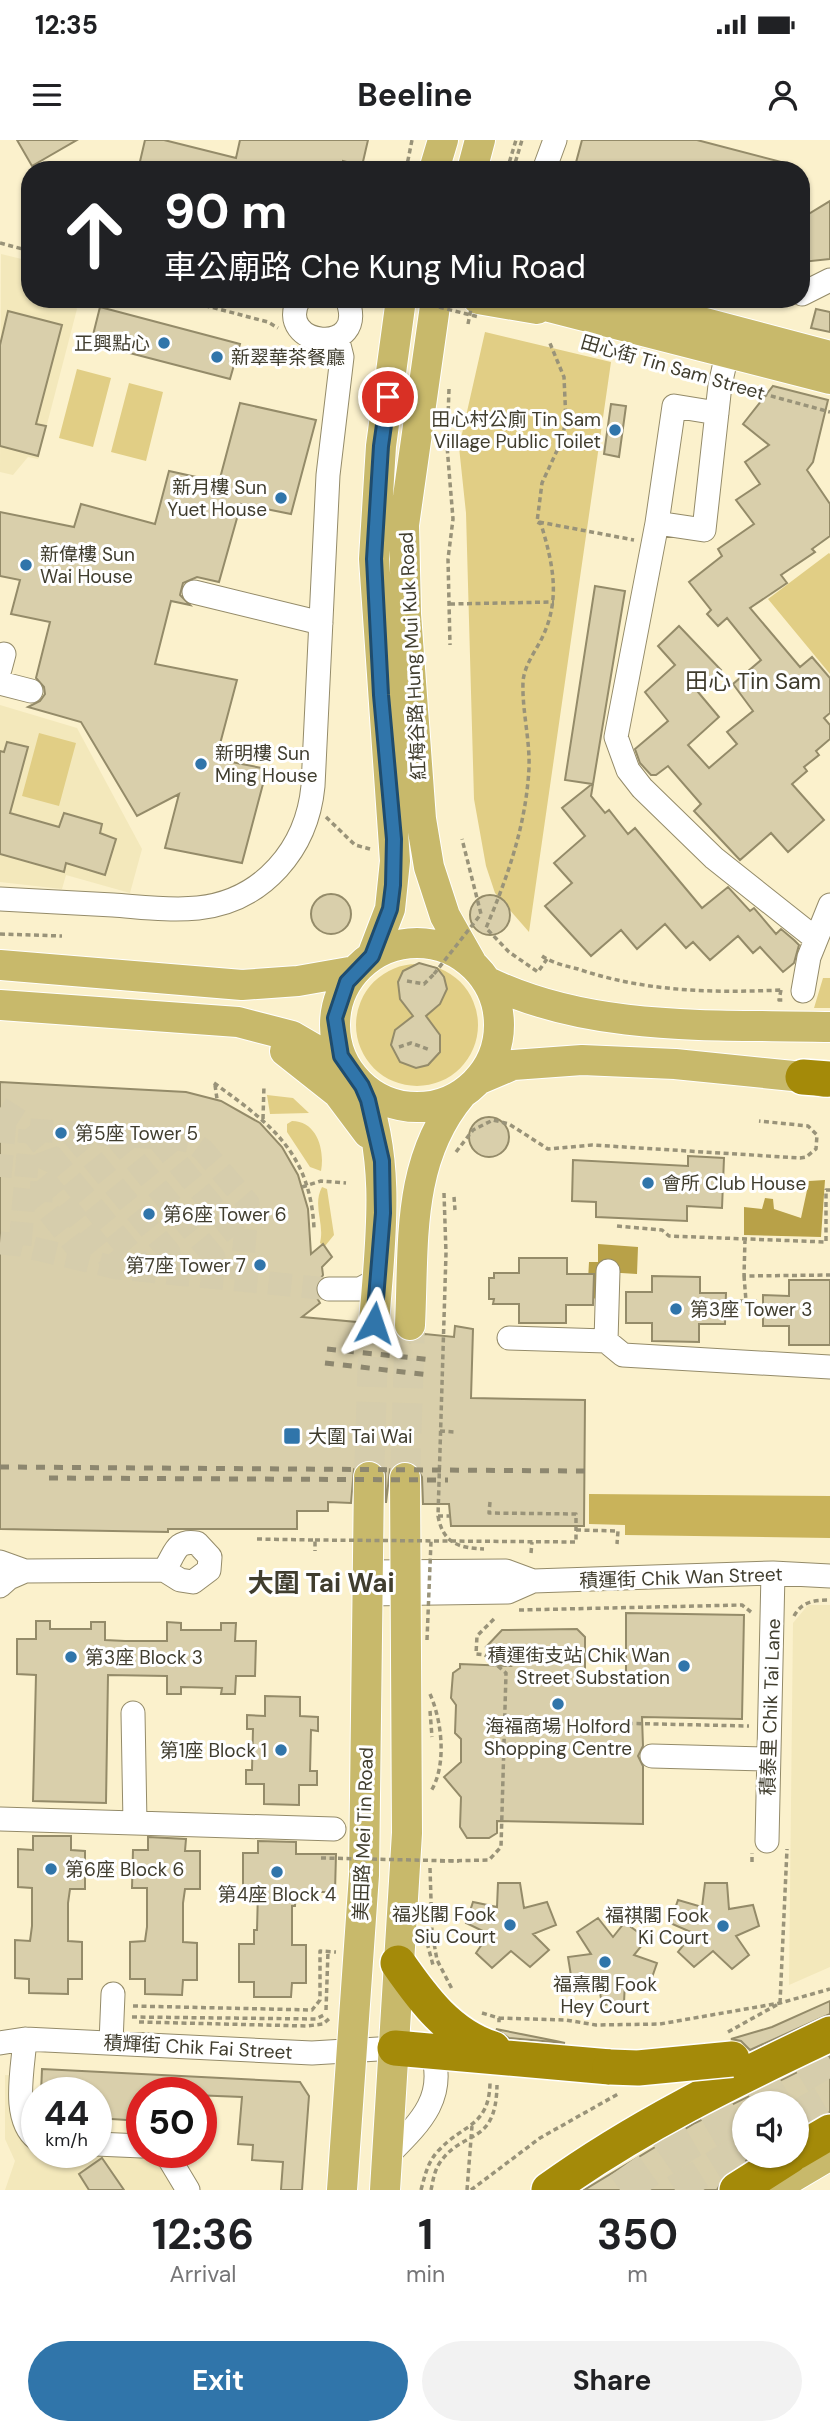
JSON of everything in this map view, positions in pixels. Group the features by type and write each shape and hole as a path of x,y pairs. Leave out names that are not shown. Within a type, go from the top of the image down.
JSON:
{"highway":[{"path":"398,1963 424,2001 453,2028 504,2058"},
{"path":"549,2190 579,2168 706,2094 830,2035"},
{"path":"396,2048 430,2049 504,2058 617,2079 638,2068 726,2048"},
{"path":"737,2190 811,2158 830,2132"}],"main road":[{"path":"437,161 443,140"},
{"path":"474,161 480,140"},
{"name":"紅梅谷路 Hung Mui Kuk Road","path":"363,963 390,909 395,861 374,559 381,446 402,308"},
{"name":"紅梅谷路 Hung Mui Kuk Road","path":"435,308 404,525 405,614 421,819 429,867 445,916 479,972"},
{"name":"田心街 Tin Sam Street","path":"546,308 724,367 830,379"},
{"path":"648,308 830,356"},
{"path":"474,311 558,312"},
{"path":"0,965 242,985 298,981 363,963 398,945 424,943 449,949 479,972 551,1007 597,1017 830,1027"},
{"path":"363,963 341,993 335,1018 337,1044 354,1077 382,1161 383,1213 374,1323"},
{"path":"410,1325 421,1167 440,1122 494,1057 499,1032 497,1006 479,972"},
{"path":"0,1005 204,1018 265,1028 292,1036 386,1101 411,1107 437,1105 513,1065 582,1060 675,1064 821,1080"},
{"path":"204,1018 263,1039 322,1077 353,1110 382,1161"},
{"name":"美田路 Mei Tin Road","path":"342,2190 364,1875 369,1477"},
{"name":"美田路 Mei Tin Road","path":"385,2190 396,2048 398,1963 407,1833 405,1478"},
{"path":"771,2190 811,2158"}],"street":[{"path":"547,161 555,140"},
{"path":"810,290 830,280"},
{"path":"293,308 297,323 309,337 328,341 337,337 348,324 351,316 349,308"},
{"path":"0,898 178,909 220,904 252,890 281,866 300,837 312,804 328,475 342,357 337,337"},
{"path":"656,533 704,530 724,367"},
{"path":"717,413 674,406 656,533 617,737 623,760 642,788 714,858 816,939"},
{"path":"194,592 321,623"},
{"path":"0,683 31,691"},
{"path":"792,991 830,905"},
{"path":"0,1014 30,1007"},
{"path":"606,1341 608,1271"},
{"path":"329,1289 360,1289 377,1280"},
{"path":"509,1338 606,1341 623,1355 830,1367"},
{"path":"0,1562 25,1571 163,1570"},
{"path":"0,1586 9,1578 25,1571"},
{"name":"積運街 Chik Wan Street","path":"367,1583 404,1583 506,1571 533,1581 772,1573 830,1576"},
{"name":"積泰里 Chik Tai Lane","path":"767,1841 772,1573"},
{"path":"134,1713 135,1823"},
{"path":"652,1756 768,1759"},
{"path":"0,1819 334,1829"},
{"name":"積輝街 Chik Fai Street","path":"0,2043 112,2016 352,2053 396,2048"},
{"path":"0,2030 25,2039 24,2077"},
{"path":"389,2154 409,2134 433,2100 438,2077 430,2049"},
{"path":"175,2168 188,2190"}],"path":[{"path":"408,161 412,140"},
{"path":"509,161 516,140"},
{"path":"516,161 522,140"},
{"path":"0,243 21,249"},
{"path":"214,308 268,322 286,333"},
{"path":"456,308 474,311"},
{"path":"537,522 542,483 560,444 566,422 564,377 549,341"},
{"name":"田心街 Tin Sam Street","path":"724,367 830,412"},
{"name":"紅梅谷路 Hung Mui Kuk Road","path":"449,381 447,446 453,519 448,559 450,645"},
{"path":"537,522 656,533"},
{"path":"537,522 541,524 554,574 554,602 549,624 523,679 528,728 525,806 506,881 486,928 509,952 538,971 545,958 626,983 665,989 716,993 792,991"},
{"path":"450,604 554,602"},
{"path":"312,804 354,848 371,849"},
{"path":"407,981 424,984 481,914 462,839"},
{"path":"0,934 62,936"},
{"path":"398,1047 411,1043 430,1050"},
{"path":"218,1099 214,1083 263,1118 286,1143 308,1184 314,1228"},
{"path":"263,1118 264,1085"},
{"path":"453,1160 473,1130 494,1120 509,1124 548,1149 592,1145 800,1158 816,1149 817,1135 808,1126 759,1121"},
{"path":"302,1187 333,1180 346,1183"},
{"path":"617,1226 662,1230 669,1237 825,1242 827,1190 830,1190"},
{"path":"445,1191 446,1253 438,1516 443,1535 452,1544 489,1549"},
{"path":"454,1197 455,1210"},
{"path":"745,1239 746,1301"},
{"path":"744,1276 830,1275"},
{"path":"731,1301 757,1301"},
{"path":"440,1431 455,1432"},
{"path":"331,1439 343,1440"},
{"path":"257,1539 576,1542 576,1514 489,1513 489,1502"},
{"path":"438,1516 450,1516"},
{"path":"576,1530 618,1531 617,1544"},
{"path":"315,1540 315,1551"},
{"path":"427,1640 431,1541"},
{"path":"531,1553 532,1542"},
{"path":"797,1609 811,1601 830,1600"},
{"path":"506,1610 742,1605 753,1613"},
{"path":"321,1857 489,1860 501,1847 506,1673 485,1655 476,1654 477,1636 494,1619"},
{"path":"611,1723 769,1727"},
{"path":"726,2048 780,2003 787,1855"},
{"path":"440,1861 489,1860"},
{"path":"432,1900 437,1960 454,1993"},
{"path":"424,1929 435,1972"},
{"path":"112,2016 312,2011 320,2000 320,1951 328,1951 325,2013 316,2020 141,2017"},
{"path":"478,2012 499,2018 566,2020 596,2025 660,2024 780,2003 830,1989"},
{"path":"112,2016 307,2026"},
{"path":"430,2190 435,2172 443,2158 471,2139 494,2116 504,2058 499,2018"},
{"path":"469,2190 617,2079"},
{"path":"421,2190 429,2163 438,2151 472,2125 488,2104 490,2083"},
{"path":"469,2190 472,2125"}],"shaded area":[{"path":"1,254 21,259 21,308 77,309 38,459 28,457 13,475 0,472"},
{"path":"485,332 611,362 529,932 495,893 486,866 474,799 466,513 459,447"},
{"path":"77,369 111,378 93,447 59,438"},
{"path":"129,383 163,392 146,461 111,452"},
{"path":"830,554 830,674 768,599"},
{"path":"0,705 77,728 142,849 130,893 66,875 62,889 0,882"},
{"path":"39,733 76,743 59,806 22,796"},
{"path":"417,964 440,968 460,982 474,1002 478,1025 474,1048 460,1068 440,1082 417,1086 394,1082 374,1068 360,1048 356,1025 360,1002 374,982 394,968"},
{"path":"823,978 830,978 830,1008 814,1008"},
{"path":"267,1095 293,1098 309,1113 270,1114"},
{"path":"292,1121 301,1122 313,1131 322,1154 321,1171 310,1167 287,1132 287,1124"},
{"path":"825,1180 821,1237 744,1235 744,1207 762,1209 765,1198 773,1199 774,1209 801,1218 809,1181"},
{"path":"322,1187 327,1189 334,1235 325,1246 320,1243 318,1208"},
{"path":"598,1244 638,1247 637,1274 605,1272 603,1299 587,1298 589,1262 598,1262"},
{"path":"589,1494 830,1496 830,1538 625,1535 625,1525 589,1524"},
{"path":"808,1605 830,1605 830,1967 789,1985 793,1623"},
{"path":"5,2075 33,2076 21,2077 21,2168 112,2168 112,2153 126,2153 126,2168 186,2168 200,2190 5,2190 15,2161 5,2139"}],"building":[{"path":"17,140 77,140 41,161 29,161"},
{"path":"145,140 164,140 236,158 240,140 368,140 363,161 140,161"},
{"path":"582,140 697,140 778,161 576,161"},
{"path":"830,201 830,259 810,261 810,213"},
{"path":"100,308 104,308 240,344 230,379 91,343"},
{"path":"816,309 830,312 830,332 811,328"},
{"path":"8,311 62,325 36,424 46,426 38,456 0,446 0,345"},
{"path":"773,386 828,400 813,462 807,470 830,504 830,536 812,549 815,552 781,575 787,583 750,608 800,667 812,657 830,678 830,713 824,718 830,725 830,739 816,751 819,755 804,767 807,771 792,784 824,820 788,852 771,833 740,860 694,811 701,804 668,766 656,775 651,775 640,763 635,749 668,721 645,692 675,665 658,646 679,626 721,670 698,692 719,717 688,745 709,768 737,744 727,732 753,711 733,684 761,660 727,618 718,626 707,614 711,610 689,582 722,556 718,549 754,524 736,500 760,484 745,462 769,445 743,424"},
{"path":"240,403 316,420 291,514 241,504 219,582 197,577 183,583 180,595 190,605 171,601 155,664 237,680 216,759 267,769 242,863 165,848 179,794 137,816 81,722 28,707 40,701 45,694 44,687 36,678 50,622 11,614 20,580 0,576 0,512 74,527 81,504 155,524 169,471 219,482"},
{"name":"田心村公廁 Tin Sam Village Public Toilet","path":"611,404 626,406 619,457 604,454"},
{"path":"595,586 625,591 591,796 605,813 609,810 628,834 635,828 702,908 728,887 750,911 754,908 776,934 781,929 794,940 799,945 794,963 783,972 760,947 753,953 738,936 710,960 693,942 686,948 665,924 637,949 621,930 591,956 545,906 572,883 554,863 585,836 562,808 592,784 565,780"},
{"path":"7,742 28,747 10,813 59,827 64,813 102,824 100,833 116,839 105,875 66,863 64,872 0,854 0,751 4,752"},
{"path":"331,894 339,895 345,900 350,906 350,922 345,928 339,933 331,934 323,933 317,928 312,922 311,914 312,906 317,900 323,895"},
{"path":"490,895 498,896 504,901 509,907 509,923 504,929 498,934 490,935 482,934 476,929 471,923 470,915 471,907 476,901 482,896"},
{"path":"419,963 437,968 444,977 447,989 440,1004 426,1016 440,1035 440,1052 428,1065 416,1068 400,1062 391,1045 395,1030 413,1016 400,999 398,982 403,971"},
{"name":"大圍 Tai Wai","path":"0,1082 186,1092 221,1101 260,1123 282,1147 298,1175 308,1209 311,1254 323,1244 332,1257 322,1267 323,1275 313,1291 320,1303 302,1317 357,1322 364,1337 373,1340 382,1338 389,1330 410,1342 425,1334 454,1337 455,1326 473,1329 471,1398 585,1400 584,1526 451,1526 449,1504 423,1504 422,1477 414,1463 404,1461 390,1469 386,1503 385,1469 377,1462 369,1460 354,1469 351,1503 328,1502 328,1511 297,1511 297,1529 168,1529 168,1532 0,1529"},
{"path":"489,1117 497,1118 503,1123 508,1129 508,1145 503,1151 497,1156 489,1157 481,1156 475,1151 470,1145 469,1137 470,1129 475,1123 481,1118"},
{"name":"會所 Club House","path":"688,1156 724,1158 722,1208 687,1206 687,1221 596,1217 596,1202 572,1201 573,1160 688,1166"},
{"path":"519,1258 567,1258 567,1274 594,1274 593,1305 566,1305 566,1323 519,1323 519,1304 493,1304 494,1299 489,1299 489,1278 494,1278 494,1273 519,1273"},
{"name":"第3座 Tower 3","path":"652,1276 700,1277 700,1293 726,1293 725,1324 699,1324 699,1342 652,1341 652,1323 626,1323 626,1292 652,1292"},
{"path":"789,1280 830,1280 830,1345 789,1345 789,1326 763,1326 763,1295 789,1296"},
{"path":"626,1613 744,1615 742,1719 642,1717 643,1746 638,1756 643,1766 643,1824 497,1821 497,1833 489,1838 467,1838 460,1827 461,1797 444,1777 461,1762 461,1739 455,1733 456,1705 451,1698 453,1673 460,1668 460,1664 510,1666 486,1647 502,1630 577,1629 585,1637 585,1680 626,1680"},
{"path":"36,1621 50,1621 50,1629 91,1629 91,1622 105,1622 105,1640 125,1641 167,1641 167,1622 181,1623 181,1630 221,1630 221,1623 236,1623 235,1641 256,1641 255,1676 236,1676 235,1694 221,1694 222,1688 181,1687 181,1694 167,1694 167,1676 108,1675 106,1803 33,1801 36,1675 17,1674 17,1639 36,1639"},
{"name":"第1座 Block 1","path":"265,1696 300,1697 300,1716 318,1717 318,1731 311,1730 310,1771 317,1771 317,1785 299,1785 299,1805 264,1804 264,1784 246,1784 246,1770 252,1770 253,1729 247,1729 247,1715 265,1716"},
{"path":"33,1836 71,1836 71,1850 85,1851 85,1889 70,1889 68,1903 68,1941 82,1942 82,1979 68,1979 68,1994 29,1993 29,1979 15,1978 15,1940 30,1941 32,1926 32,1888 18,1887 18,1849 33,1850"},
{"path":"148,1837 186,1839 185,1851 200,1851 200,1889 185,1889 183,1903 183,1942 197,1943 197,1980 183,1980 182,1995 145,1994 145,1979 130,1979 130,1942 145,1941 147,1927 147,1888 132,1888 133,1850 148,1850"},
{"path":"258,1841 296,1842 296,1854 336,1854 335,1892 296,1892 295,1906 292,1906 292,1945 306,1945 306,1983 292,1983 291,1997 254,1997 254,1982 239,1982 239,1944 254,1944 254,1930 257,1930 258,1891 243,1891 243,1853 258,1853"},
{"name":"福兆閣 Fook Siu Court","path":"498,1883 520,1883 524,1908 547,1902 556,1925 533,1934 549,1950 530,1967 511,1951 492,1968 476,1953 489,1934 466,1923 473,1902 497,1907"},
{"name":"福祺閣 Fook Ki Court","path":"705,1883 727,1883 729,1909 753,1905 759,1926 736,1936 749,1955 732,1969 713,1951 694,1967 678,1952 693,1933 670,1923 678,1900 702,1907"},
{"name":"福熹閣 Fook Hey Court","path":"598,1918 613,1937 625,1922 647,1939 634,1955 657,1963 649,1986 625,1981 624,2003 602,2005 598,1980 572,1982 568,1957 591,1954 577,1932"},
{"path":"830,2001 830,2014 750,2050 741,2041 731,2039 772,2027"},
{"path":"496,2029 556,2041 565,2043 509,2038"},
{"path":"830,2056 830,2112 809,2122 809,2091 759,2091"},
{"path":"42,2069 201,2077 126,2077 126,2120 112,2119 112,2077 42,2077"},
{"path":"217,2078 300,2082 309,2096 302,2190 281,2190 283,2162 252,2160 253,2145 238,2144 242,2097 217,2096"},
{"path":"732,2105 732,2168 735,2168 726,2174 717,2190 584,2190 695,2123"},
{"path":"88,2168 109,2168 124,2190 89,2190 79,2174"}],"tunnel":[{"path":"0,1108 25,1124 146,1271"},
{"path":"0,1177 6,1111"},
{"path":"30,1130 192,1142 203,1150 248,1203 241,1280"},
{"path":"20,1245 30,1130"},
{"path":"71,1133 169,1252 168,1274"},
{"path":"114,1135 214,1257 212,1278"},
{"path":"157,1138 244,1244"},
{"path":"46,1150 50,1161 42,1177 41,1202 88,1262"},
{"path":"42,1177 117,1268"},
{"path":"0,1243 20,1245 117,1268 329,1289"},
{"path":"369,1477 374,1323"},
{"path":"405,1478 410,1325"},
{"path":"775,2091 830,2058"},
{"path":"809,2108 830,2096"},
{"path":"620,2190 681,2147 732,2117"},
{"path":"675,2190 732,2154"}],"railway":[{"path":"327,1349 433,1360"},
{"path":"325,1363 430,1375"},
{"path":"0,1467 585,1471"},
{"path":"49,1478 448,1480"}],"place":[{"name":"正興點心","path":"164,343"},
{"name":"新翠華茶餐廳","path":"217,357"},
{"name":"田心村公廁 Tin Sam Village Public Toilet","path":"615,430"},
{"name":"新月樓 Sun Yuet House","path":"281,498"},
{"name":"新偉樓 Sun Wai House","path":"26,565"},
{"name":"新明樓 Sun Ming House","path":"201,764"},
{"name":"第5座 Tower 5","path":"61,1133"},
{"name":"會所 Club House","path":"648,1183"},
{"name":"第6座 Tower 6","path":"149,1214"},
{"name":"第7座 Tower 7","path":"260,1265"},
{"name":"第3座 Tower 3","path":"676,1309"},
{"name":"大圍 Tai Wai","path":"292,1436"},
{"name":"第3座 Block 3","path":"71,1657"},
{"name":"積運街支站 Chik Wan Street Substation","path":"684,1666"},
{"name":"海福商場 Holford Shopping Centre","path":"558,1704"},
{"name":"第1座 Block 1","path":"281,1750"},
{"name":"第6座 Block 6","path":"51,1869"},
{"name":"第4座 Block 4","path":"277,1872"},
{"name":"福兆閣 Fook Siu Court","path":"510,1925"},
{"name":"福祺閣 Fook Ki Court","path":"723,1926"},
{"name":"福熹閣 Fook Hey Court","path":"605,1962"}],"district":[{"name":"田心 Tin Sam","path":"753,681"},
{"name":"大圍 Tai Wai","path":"321,1583"}],"route":[{"path":"374,1323 383,1213 382,1161 368,1100 362,1086 347,1068 337,1044 335,1018 341,993 347,982 372,956 390,909 393,885 394,839 386,765 374,559 381,446 388,397"}]}
